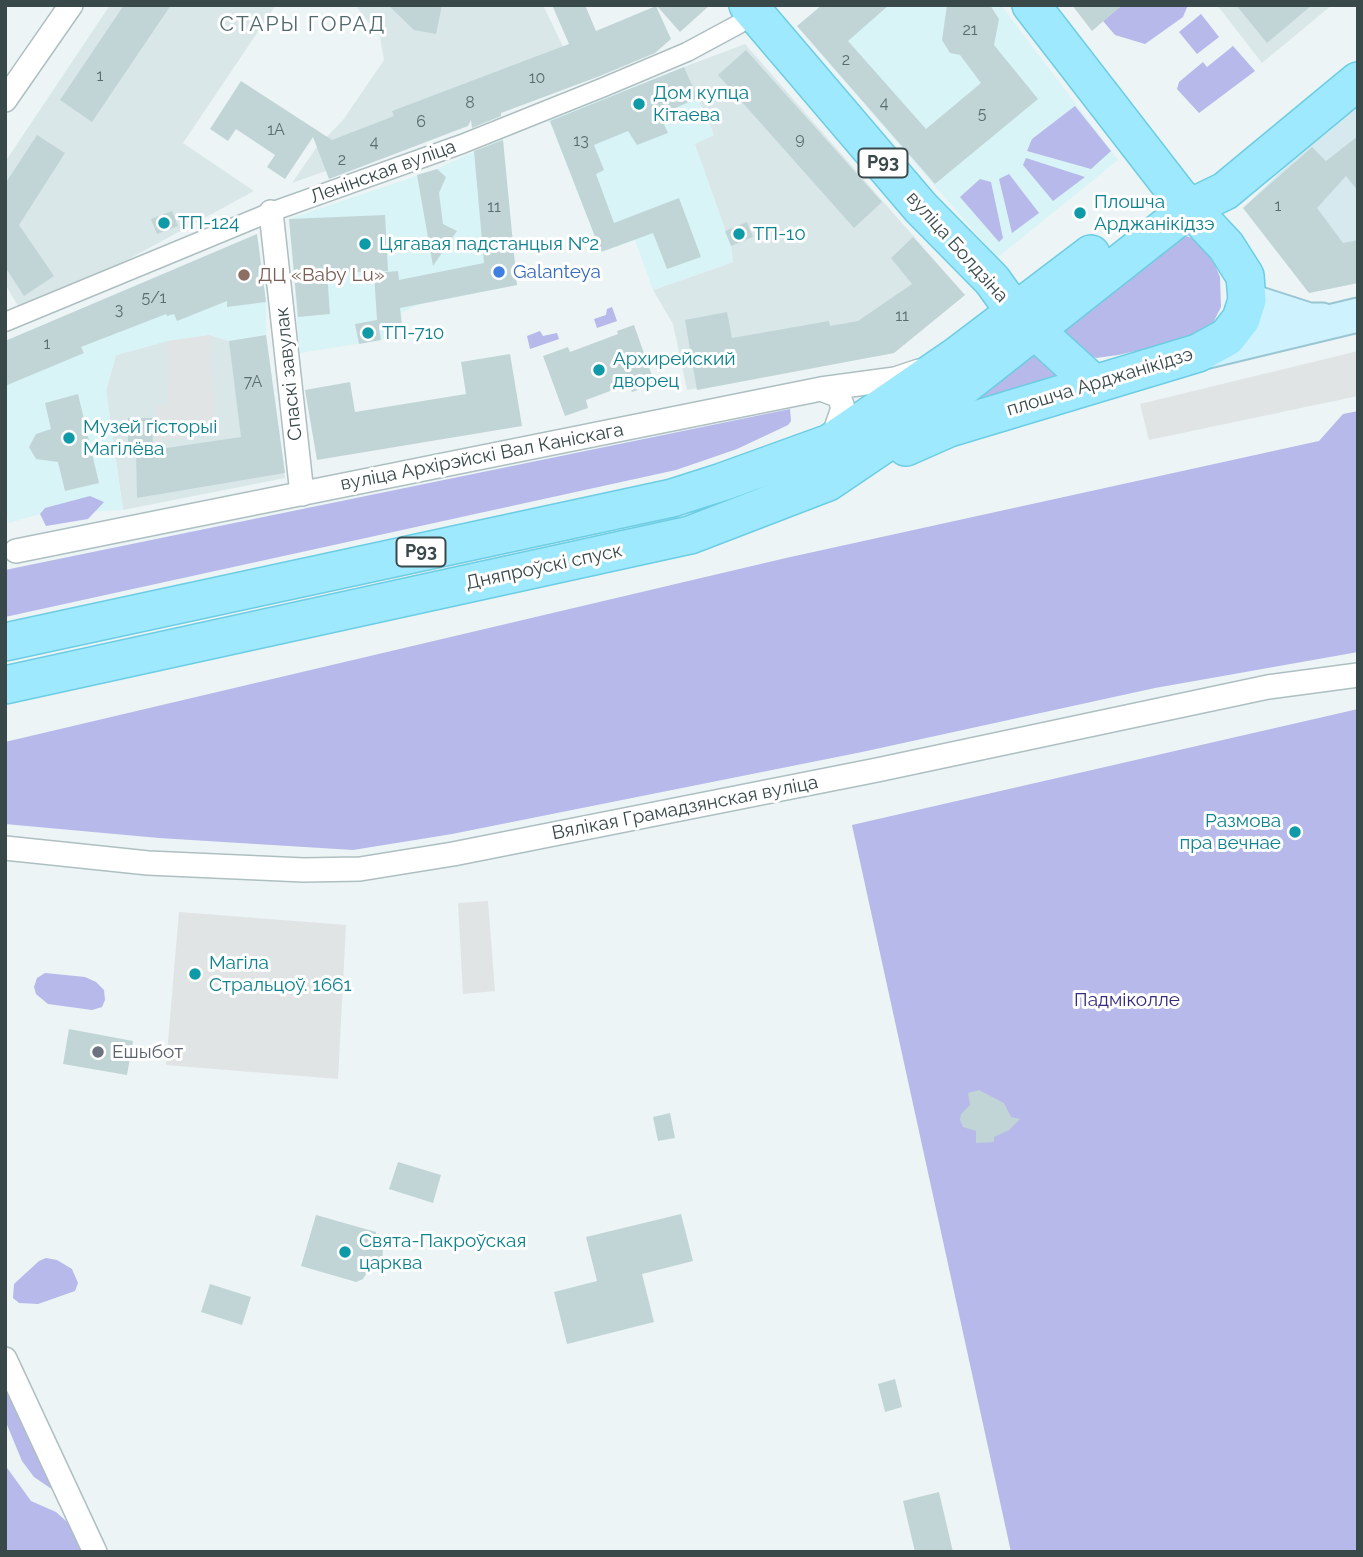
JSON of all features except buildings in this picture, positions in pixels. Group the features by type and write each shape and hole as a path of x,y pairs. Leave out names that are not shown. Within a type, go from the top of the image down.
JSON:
{"main road":[{"path":"1031,5 1184,202 1226,246 1245,276 1247,300 1309,320 1347,318"},
{"name":"вуліца Болдзіна","path":"751,8 921,208 992,280 1024,321 1094,384"},
{"path":"1184,202 1215,173 1358,56"},
{"path":"1184,202 1225,191 1358,81"},
{"name":"Р93","path":"1024,321 1184,202"},
{"name":"плошча Арджанікідзэ","path":"828,482 949,428 1198,353 1227,337 1241,319 1247,300"},
{"path":"1198,353 1347,318"},
{"name":"Дняпроўскі спуск","path":"5,642 672,498 830,443 947,362 1024,321"},
{"name":"Дняпроўскі спуск","path":"5,685 690,535 828,482 927,415 1024,321"}],"street":[{"path":"5,100 71,5"},
{"name":"Ленінская вуліца","path":"5,322 271,212 475,139 639,72 724,33 751,8"},
{"name":"Спаскі завулак","path":"271,212 302,494"},
{"name":"вуліца Архірэйскі Вал Каніскага","path":"16,551 821,389 895,379 947,362"},
{"path":"821,389 839,396 843,408 830,443"},
{"name":"Вялікая Грамадзянская вуліца","path":"5,848 148,863 304,870 359,869 877,770 1254,690 1358,675"},
{"path":"5,1359 95,1552"}],"shaded area":[{"path":"110,5 276,5 183,143 254,191 24,316 5,284 5,162"},
{"path":"355,5 543,5 579,80 292,183 316,148 343,120 384,60 380,37"},
{"path":"822,5 1001,5 1118,160 997,258 797,26"},
{"path":"1217,5 1332,5 1262,63"},
{"path":"745,44 965,295 894,353 687,390 673,324 653,290 733,262 731,246 694,143 714,135 684,67"},
{"path":"684,67 714,135 695,144 731,246 733,262 653,290 635,240 601,252 549,120"},
{"path":"1358,104 1358,283 1309,293 1243,208 1309,144"},
{"path":"503,138 517,285 417,305 401,313 402,326 381,340 300,353 289,219 437,169"},
{"path":"258,239 266,302 266,335 229,341 210,335 167,341 116,355 106,390 123,510 40,514 9,523 5,511 5,341"},
{"path":"210,335 229,341 266,335 285,478 123,510 106,390 116,355 167,341"},
{"path":"210,335 216,430 156,442 156,406 168,404 167,341"},
{"path":"1358,351 1358,396 1149,440 1140,404"},
{"path":"488,901 495,991 463,994 458,903"},
{"path":"179,912 346,925 338,1079 166,1065"}],"green space":[{"path":"1122,5 1188,5 1183,17 1145,44 1115,35 1103,21"},
{"path":"1201,14 1219,37 1197,54 1179,32"},
{"path":"1233,46 1255,71 1199,113 1177,89 1179,82 1203,62 1207,67"},
{"path":"1075,106 1111,151 1091,169 1027,151 1032,139"},
{"path":"1026,158 1085,177 1053,201 1023,165"},
{"path":"1009,174 1039,213 1012,233 999,179"},
{"path":"980,179 991,182 1003,238 999,242 960,197"},
{"path":"1186,236 1194,239 1212,258 1220,277 1221,307 1211,327 1191,339 1096,358 1071,343 1065,332 1067,322 1174,241"},
{"path":"612,307 617,321 597,328 594,319 606,315 607,309"},
{"path":"540,331 543,336 557,333 559,339 530,349 527,336"},
{"path":"1037,350 1060,372 1058,378 957,411"},
{"path":"790,409 791,421 788,425 737,449 676,470 5,617 5,570"},
{"path":"1358,411 1358,652 1155,688 862,752 452,834 353,850 159,838 5,824 5,742 786,558 1319,441 1343,414"},
{"path":"90,496 104,502 88,519 46,526 40,514 45,508"},
{"name":"Падміколле","path":"1358,709 1358,1552 1011,1552 852,825"},
{"path":"45,973 85,977 96,982 104,990 105,1000 102,1007 92,1010 48,1004 36,994 34,987 37,978"},
{"path":"46,1258 57,1260 72,1269 78,1283 75,1291 38,1304 19,1303 13,1298 14,1284"},
{"path":"5,1380 56,1492 34,1477 22,1461 5,1420"},
{"path":"5,1465 31,1501 56,1512 74,1528 84,1552 5,1552"}],"place":[{"name":"Дом купца Кітаева","path":"639,104"},
{"name":"Плошча Арджанікідзэ","path":"1080,213"},
{"name":"ТП-124","path":"164,223"},
{"name":"ТП-10","path":"739,234"},
{"name":"Цягавая падстанцыя №2","path":"365,244"},
{"name":"Galanteya","path":"499,272"},
{"name":"ДЦ «Baby Lu»","path":"244,275"},
{"name":"ТП-710","path":"368,333"},
{"name":"Архирейский дворец","path":"599,370"},
{"name":"Музей гісторыі Магілёва","path":"69,438"},
{"name":"Размова пра вечнае","path":"1295,832"},
{"name":"Магіла Стральцоў. 1661","path":"195,974"},
{"name":"Ешыбот","path":"98,1052"},
{"name":"Свята-Пакроўская царква","path":"345,1252"}],"district":[{"name":"СТАРЫ ГОРАД","path":"303,25"}]}
